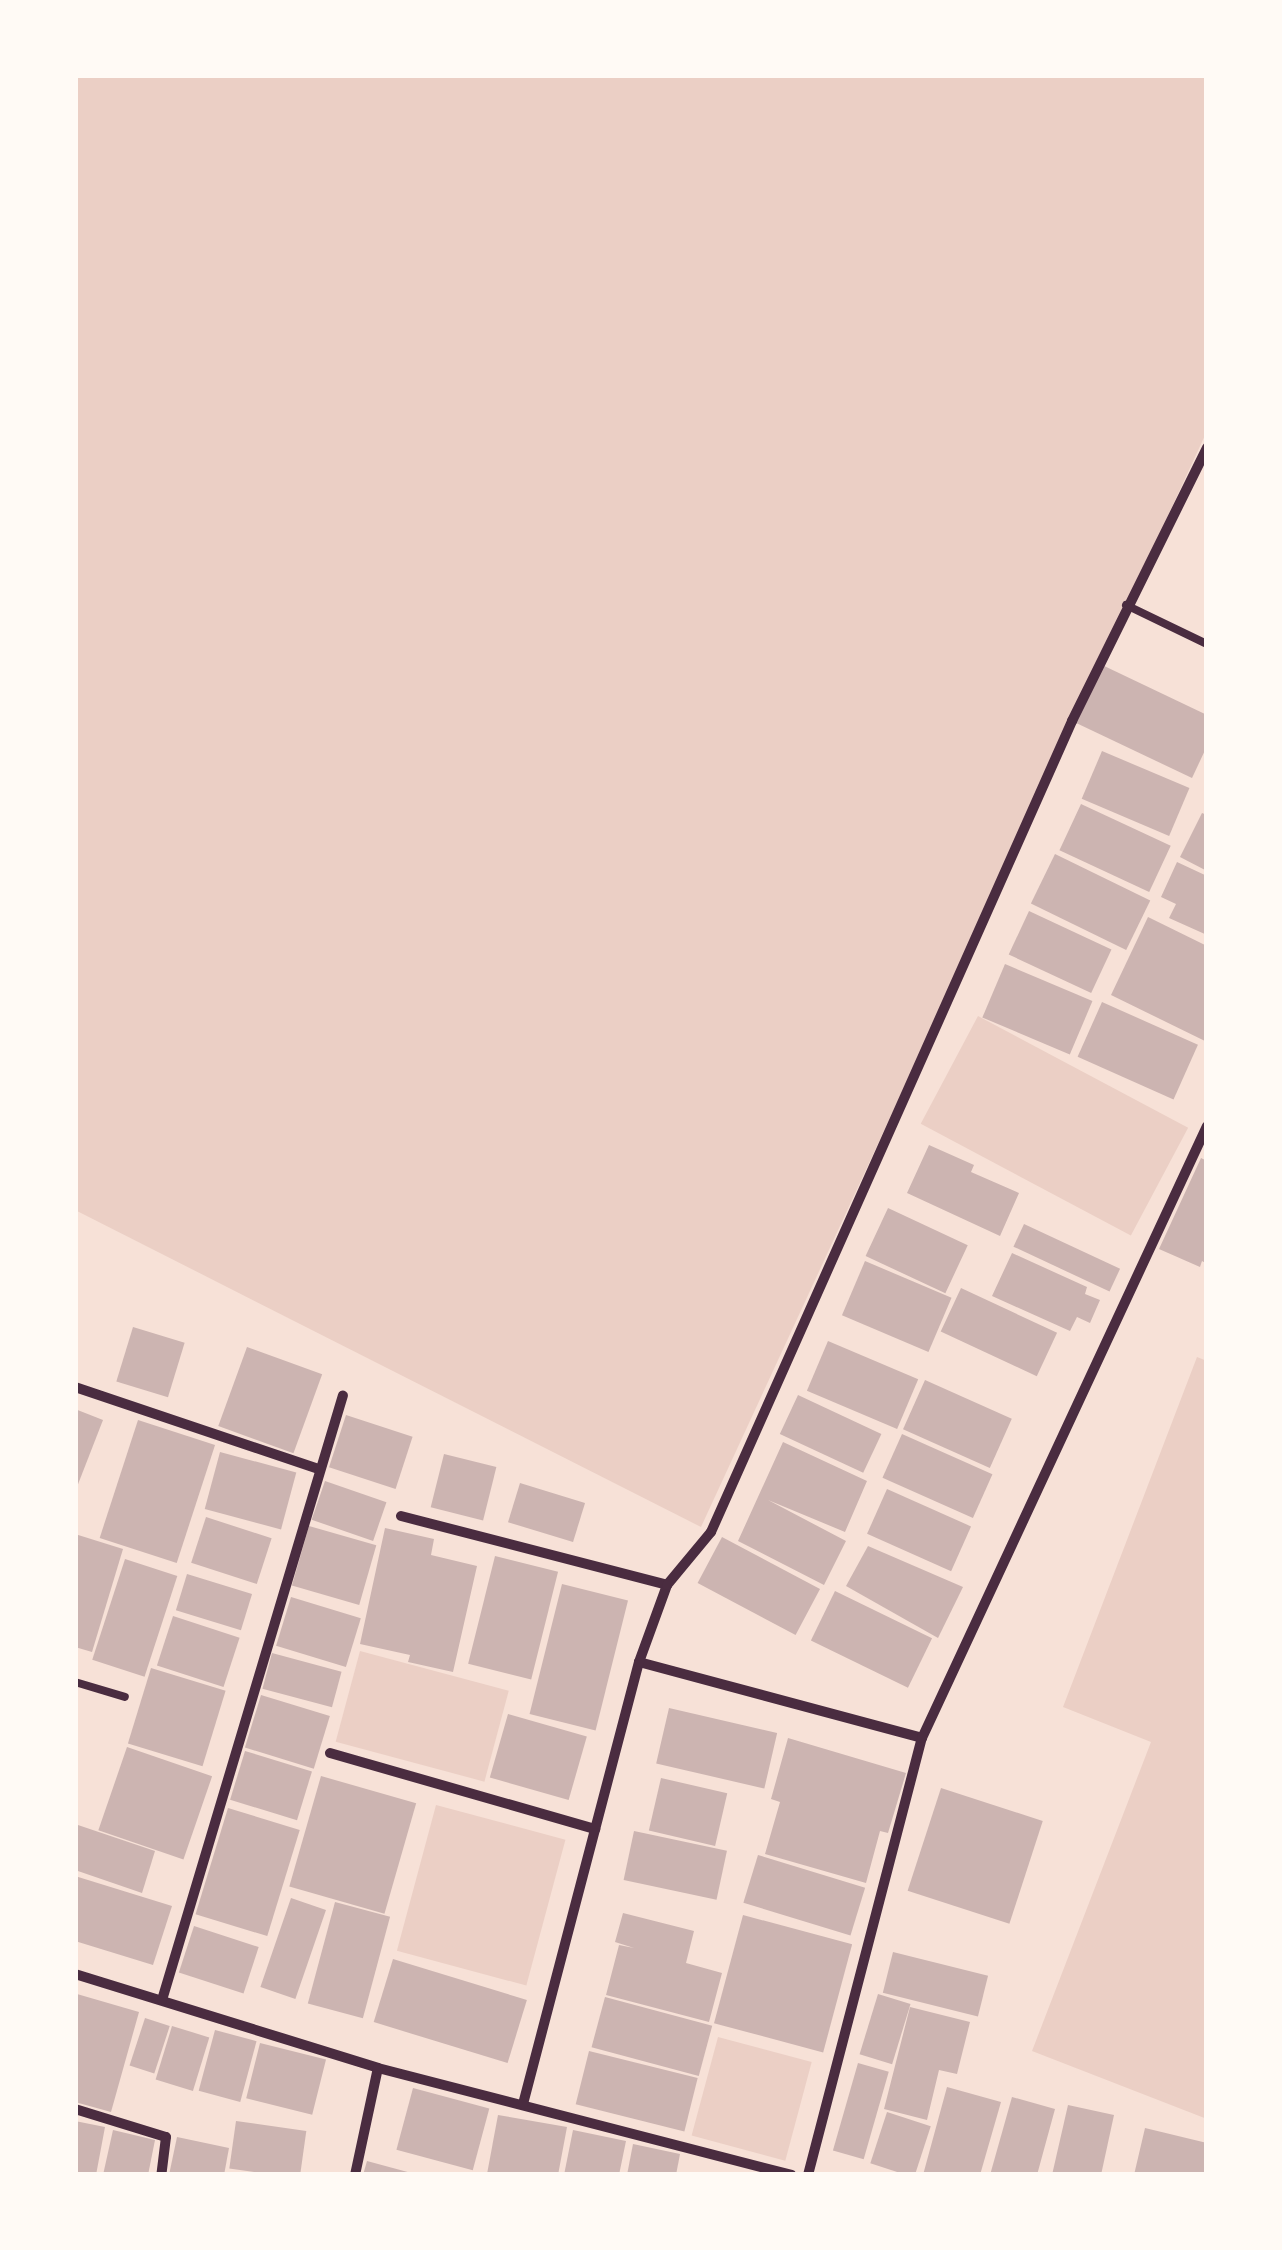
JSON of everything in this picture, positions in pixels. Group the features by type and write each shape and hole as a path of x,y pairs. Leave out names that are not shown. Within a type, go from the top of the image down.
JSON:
{"street":[{"path":"523,2104 639,1662 666,1585 711,1532 1126,605 1207,448"},
{"path":"808,2175 922,1738 1206,1129"},
{"path":"75,1387 319,1469"},
{"path":"162,2000 342,1395"},
{"path":"401,1516 666,1585"},
{"path":"639,1662 922,1738"},
{"path":"330,1752 595,1829"},
{"path":"75,1974 378,2068 791,2175"},
{"path":"355,2175 378,2068"},
{"path":"75,2109 166,2137 161,2175"}],"lane":[{"path":"1126,605 1207,644"},
{"path":"75,1682 125,1698"}],"shaded area":[{"path":"75,75 1207,75 1207,431 701,1527 75,1210"},
{"path":"978,1016 1188,1128 1131,1235 921,1124"},
{"path":"1197,1357 1207,1361 1207,2119 1032,2051 1151,1742 1063,1707"},
{"path":"360,1651 509,1691 484,1782 336,1742"},
{"path":"436,1805 565,1840 526,1986 397,1951"},
{"path":"718,2037 812,2062 785,2161 692,2136"}],"building":[{"path":"1100,664 1207,715 1207,746 1192,778 1072,721"},
{"path":"1102,751 1189,788 1169,836 1082,799"},
{"path":"1081,804 1171,846 1149,892 1059,850"},
{"path":"1202,813 1207,815 1207,871 1180,857"},
{"path":"1055,854 1150,900 1126,950 1031,903"},
{"path":"1177,862 1207,876 1207,935 1169,918 1176,904 1161,897"},
{"path":"1029,911 1111,949 1091,993 1009,955"},
{"path":"1148,917 1207,946 1207,1042 1111,995"},
{"path":"1005,964 1092,1001 1070,1055 982,1017"},
{"path":"1102,1002 1198,1045 1174,1100 1078,1057"},
{"path":"929,1145 974,1165 971,1172 1019,1193 1000,1236 907,1193"},
{"path":"1201,1158 1207,1161 1207,1264 1202,1261 1200,1267 1159,1249"},
{"path":"888,1208 968,1245 945,1293 866,1256"},
{"path":"1024,1224 1120,1269 1110,1291 1013,1247"},
{"path":"1012,1253 1087,1287 1085,1294 1100,1300 1090,1323 1077,1317 1070,1331 992,1296"},
{"path":"865,1261 952,1298 928,1352 842,1315"},
{"path":"961,1288 1057,1333 1037,1376 941,1332"},
{"path":"133,1327 185,1343 168,1397 116,1382"},
{"path":"828,1341 918,1379 897,1429 807,1391"},
{"path":"247,1347 322,1374 293,1453 218,1426"},
{"path":"925,1380 1012,1419 990,1468 903,1429"},
{"path":"798,1395 881,1434 863,1473 780,1434"},
{"path":"75,1409 103,1420 75,1492"},
{"path":"346,1415 413,1437 396,1489 329,1467"},
{"path":"138,1420 215,1445 177,1563 100,1538"},
{"path":"902,1434 992,1474 973,1518 882,1478"},
{"path":"783,1442 867,1481 845,1532 768,1500 846,1541 824,1585 738,1541"},
{"path":"220,1452 296,1472 281,1529 205,1509"},
{"path":"444,1454 496,1467 483,1520 431,1507"},
{"path":"325,1481 386,1502 373,1541 312,1520"},
{"path":"520,1483 585,1503 573,1542 508,1522"},
{"path":"887,1489 971,1526 951,1571 867,1534"},
{"path":"206,1517 272,1538 257,1584 191,1563"},
{"path":"309,1526 376,1545 359,1605 292,1586"},
{"path":"385,1528 434,1539 431,1555 477,1566 453,1672 408,1662 410,1655 360,1644"},
{"path":"75,1534 123,1549 92,1652 75,1647"},
{"path":"722,1537 820,1589 796,1635 698,1583"},
{"path":"868,1546 963,1587 938,1638 846,1586"},
{"path":"495,1556 558,1572 531,1679 468,1664"},
{"path":"125,1559 177,1576 145,1677 92,1660"},
{"path":"187,1574 252,1594 241,1630 176,1610"},
{"path":"562,1584 628,1600 596,1730 530,1714"},
{"path":"835,1591 932,1638 908,1688 811,1640"},
{"path":"291,1597 361,1618 346,1667 276,1646"},
{"path":"173,1616 240,1638 224,1687 157,1665"},
{"path":"272,1653 342,1672 332,1707 262,1689"},
{"path":"151,1668 226,1691 202,1766 128,1744"},
{"path":"261,1695 330,1716 314,1769 245,1748"},
{"path":"669,1708 777,1733 764,1789 656,1764"},
{"path":"508,1714 587,1737 569,1800 490,1777"},
{"path":"788,1738 906,1773 888,1833 880,1831 866,1883 765,1854 780,1802 771,1799"},
{"path":"127,1747 212,1776 183,1860 98,1830"},
{"path":"245,1751 312,1771 297,1820 230,1800"},
{"path":"321,1776 416,1803 384,1914 289,1887"},
{"path":"661,1778 727,1793 715,1846 649,1831"},
{"path":"941,1788 1043,1821 1009,1924 908,1891"},
{"path":"228,1808 300,1830 267,1936 196,1914"},
{"path":"75,1824 155,1851 142,1893 75,1870"},
{"path":"634,1831 727,1851 717,1900 624,1880"},
{"path":"758,1855 865,1888 850,1936 743,1903"},
{"path":"75,1876 172,1906 153,1965 75,1941"},
{"path":"291,1898 326,1910 295,1999 260,1987"},
{"path":"335,1902 390,1917 363,2018 308,2003"},
{"path":"623,1913 694,1931 686,1963 722,1973 709,2022 606,1995 619,1945 634,1948 615,1942"},
{"path":"743,1915 852,1944 823,2052 714,2023"},
{"path":"194,1926 259,1947 244,1994 179,1973"},
{"path":"893,1952 988,1976 978,2016 883,1993"},
{"path":"393,1959 527,2000 508,2063 374,2022"},
{"path":"77,1994 139,2012 111,2112 75,2102"},
{"path":"878,1994 911,2004 892,2064 860,2054"},
{"path":"605,1997 712,2026 699,2076 592,2047"},
{"path":"910,2007 970,2022 957,2074 939,2070 927,2120 884,2109"},
{"path":"145,2018 170,2026 154,2074 130,2066"},
{"path":"172,2026 209,2037 193,2091 156,2080"},
{"path":"215,2030 257,2041 240,2102 199,2091"},
{"path":"260,2043 326,2059 312,2115 246,2098"},
{"path":"589,2051 698,2078 684,2131 576,2104"},
{"path":"858,2063 889,2072 864,2159 833,2150"},
{"path":"947,2087 1001,2102 980,2175 923,2175"},
{"path":"413,2088 489,2108 473,2170 396,2150"},
{"path":"1012,2097 1055,2109 1037,2175 990,2175"},
{"path":"1068,2105 1114,2115 1101,2175 1052,2175"},
{"path":"887,2112 931,2126 915,2175 870,2163"},
{"path":"498,2115 567,2127 558,2175 487,2174"},
{"path":"75,2121 105,2127 96,2175 75,2175"},
{"path":"236,2121 306,2131 300,2175 229,2169"},
{"path":"1145,2128 1207,2143 1207,2175 1134,2175"},
{"path":"113,2130 155,2140 148,2175 103,2175"},
{"path":"573,2130 626,2141 619,2175 564,2175"},
{"path":"177,2137 229,2148 224,2175 169,2175"},
{"path":"633,2144 680,2154 676,2175 627,2175"},
{"path":"367,2161 415,2174 415,2175 363,2175"}]}
